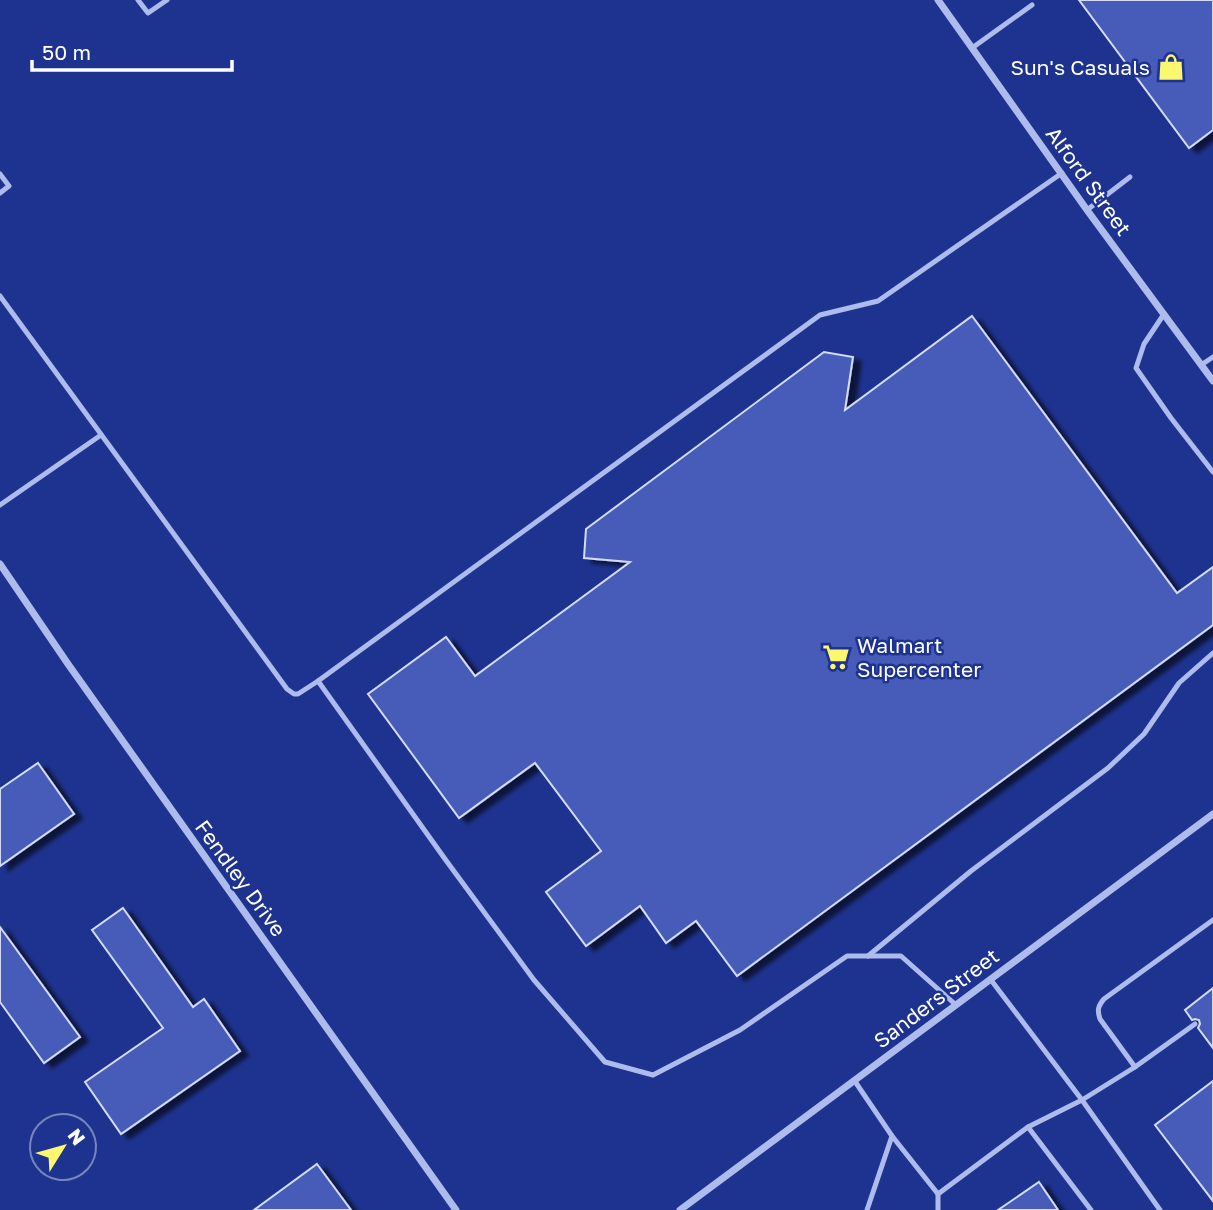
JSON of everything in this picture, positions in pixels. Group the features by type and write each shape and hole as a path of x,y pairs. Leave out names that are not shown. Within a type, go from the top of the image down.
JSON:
{"street":[{"name":"Alford Street","path":"938,0 1213,381"},
{"name":"Fendley Drive","path":"0,564 68,664 456,1210"},
{"name":"Sanders Street","path":"680,1210 1213,814"}],"lane":[{"path":"138,0 148,13 167,0"},
{"path":"972,48 1032,5"},
{"path":"0,296 287,689 298,694 820,315 878,301 1062,173"},
{"path":"0,174 9,186 0,193"},
{"path":"1087,210 1130,177"},
{"path":"1164,314 1144,344 1136,368 1213,472"},
{"path":"1201,365 1213,357"},
{"path":"0,505 101,435"},
{"path":"868,956 971,871 1108,768 1144,734 1179,683 1213,653"},
{"path":"318,681 534,979 605,1062 653,1075 740,1030 847,956 901,956 956,1005"},
{"path":"1135,1067 1100,1019 1098,1006 1213,920"},
{"path":"990,980 1082,1100 1160,1210"},
{"path":"938,1194 1028,1127 1082,1100 1135,1067 1195,1024"},
{"path":"854,1080 892,1136 938,1194 938,1210"},
{"path":"1028,1127 1091,1210"},
{"path":"867,1210 892,1136"}],"building":[{"name":"Sun's Casuals","path":"1079,0 1213,0 1213,130 1189,148"},
{"name":"Walmart Supercenter","path":"972,316 1177,593 1213,567 1213,625 737,976 696,921 666,943 640,906 586,946 546,892 601,851 535,763 459,818 368,694 446,637 475,676 630,562 584,558 586,529 824,352 853,357 845,410"},
{"path":"38,763 74,814 0,866 0,789"},
{"path":"123,908 193,1007 204,999 240,1051 121,1134 85,1082 163,1028 92,930"},
{"path":"0,927 80,1037 44,1063 0,1002"},
{"path":"1213,988 1213,1048 1198,1028 1199,1020 1192,1020 1185,1010"},
{"path":"1213,1081 1213,1201 1155,1125"},
{"path":"317,1164 351,1210 254,1210"},
{"path":"1039,1182 1058,1210 998,1210"}],"place":[{"name":"Sun's Casuals","path":"1171,67"},
{"name":"Walmart Supercenter","path":"836,657"}]}
